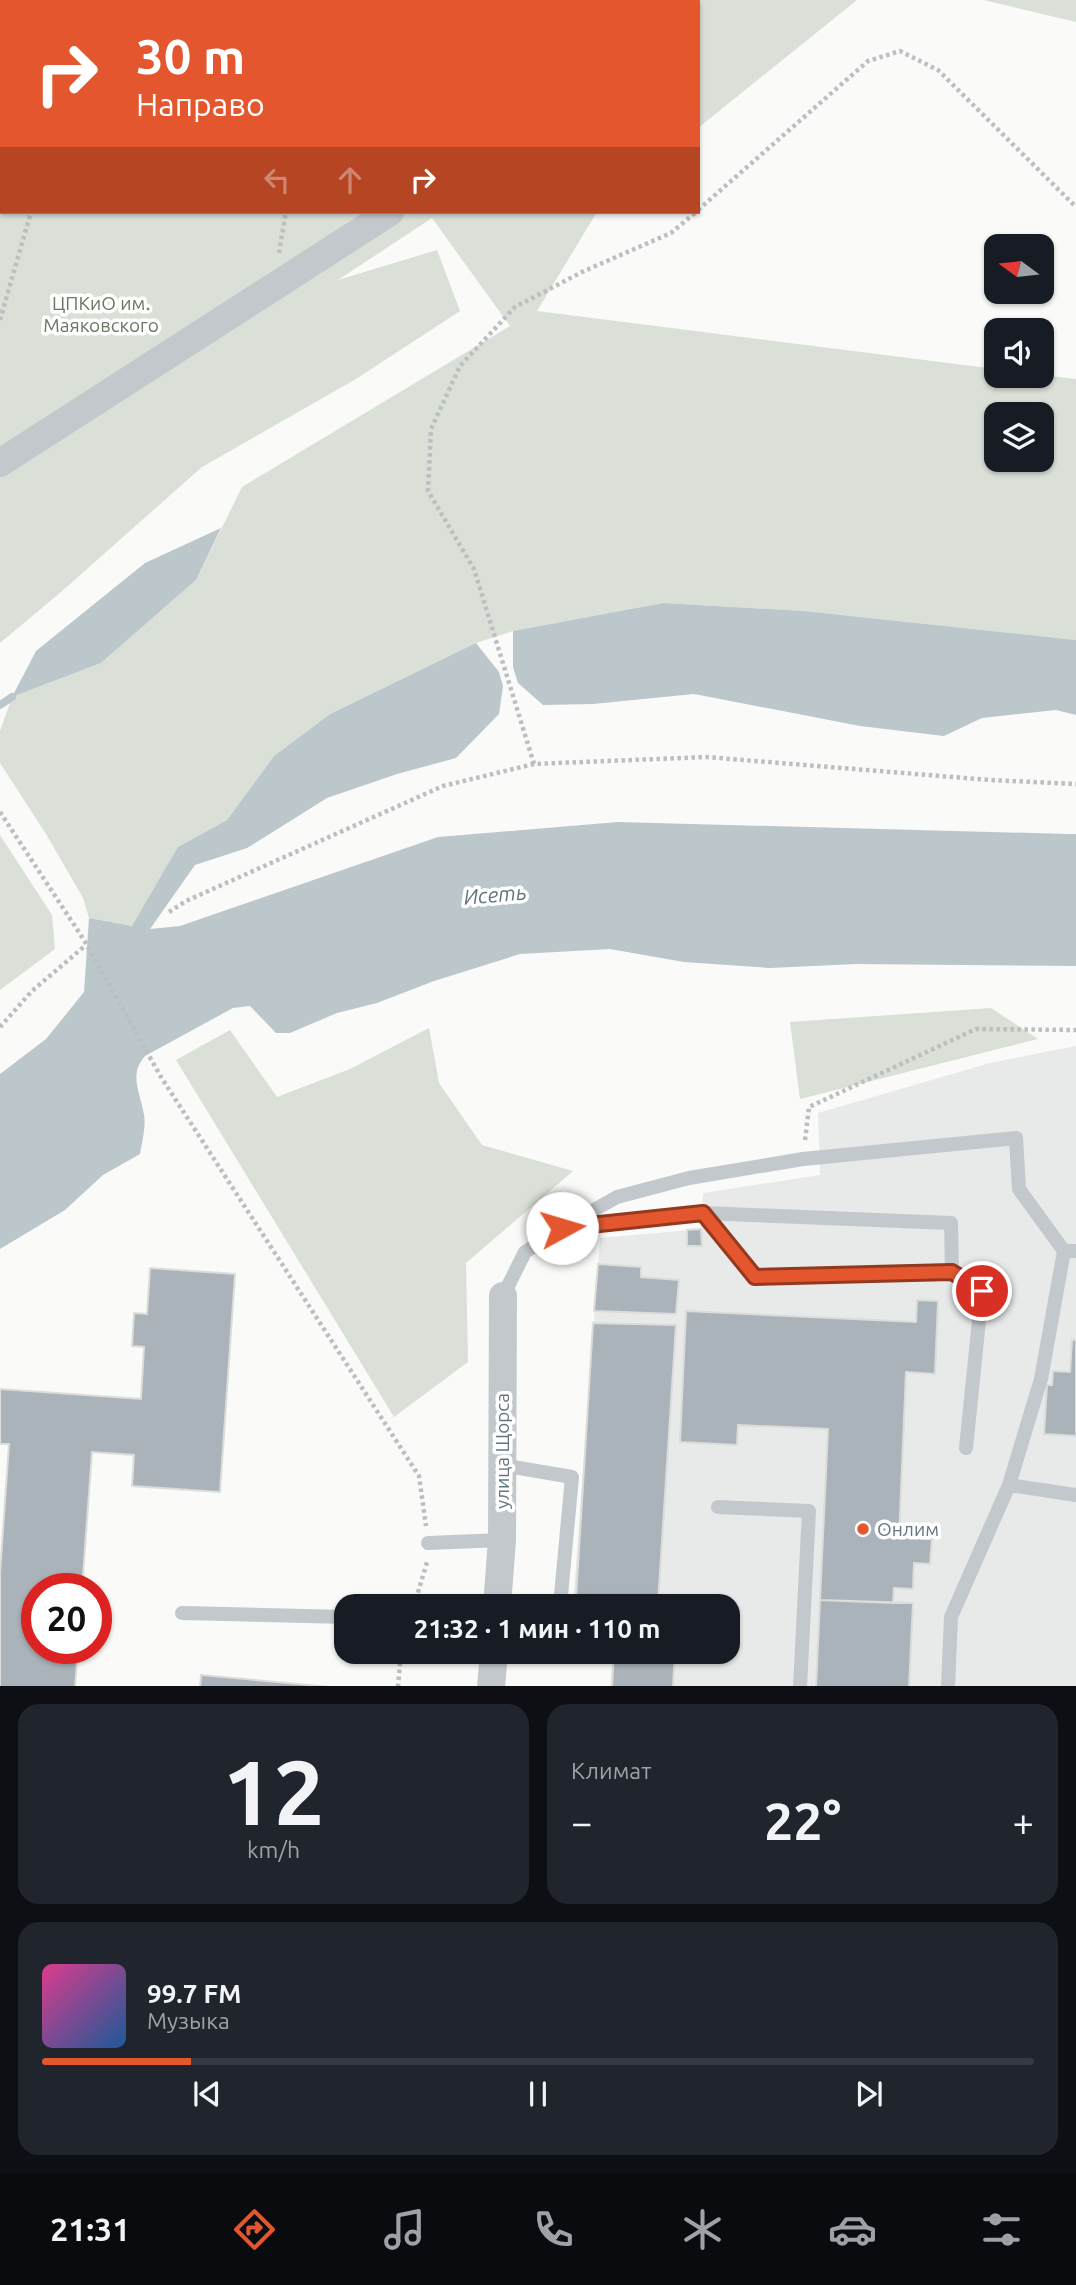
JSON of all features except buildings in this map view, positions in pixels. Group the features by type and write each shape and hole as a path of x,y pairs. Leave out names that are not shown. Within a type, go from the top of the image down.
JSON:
{"street":[{"path":"0,463 387,214"},
{"name":"улица Щорса","path":"498,1594 502,1540 503,1296"},
{"path":"491,1686 493,1664"}],"lane":[{"path":"503,1296 525,1252 617,1197 690,1178 803,1158 1016,1138 1019,1189 1070,1251 1041,1379 1009,1485 951,1616 948,1686"},
{"path":"562,1228 703,1213 951,1223 952,1272"},
{"path":"703,1213 755,1277 952,1272 982,1291 965,1448"},
{"path":"502,1465 572,1476 561,1594"},
{"path":"1009,1485 1076,1495"},
{"path":"718,1507 809,1511 800,1686"},
{"path":"428,1543 502,1540"},
{"path":"182,1613 334,1617"}],"path":[{"path":"700,208 868,61 900,51 938,70 1076,207"},
{"path":"0,320 30,214"},
{"path":"534,764 474,569 428,491 431,429 460,366 515,307 584,271 671,233 693,214"},
{"path":"169,912 208,891 443,786 534,764 706,757 990,780 1076,784"},
{"path":"0,812 88,948 161,1077 419,1476 428,1543 427,1562 418,1594"},
{"path":"0,1027 32,991 88,948"},
{"path":"803,1158 809,1107 975,1029 1076,1030"},
{"path":"398,1686 400,1664"}],"shaded area":[{"path":"1076,1046 1076,1686 610,1686 612,1664 740,1664 740,1594 574,1594 600,1238 701,1229 703,1193 820,1175 818,1113 990,1063"}],"green space":[{"path":"700,0 857,0 700,126"},
{"path":"984,0 1076,0 1076,22"},
{"name":"ЦПКиО им. Маяковского","path":"0,214 596,214 537,311 984,367 984,388 1054,388 1054,376 1076,379 1076,640 804,611 663,603 513,631 476,643 330,714 274,756 227,820 178,847 149,929 89,918 83,898 0,763 0,731 12,697 101,663 196,580 242,487 510,326 432,218 338,280 437,250 460,311 356,379 202,467 0,643"},
{"path":"0,835 52,915 55,949 0,990"},
{"path":"991,1008 1038,1039 800,1099 790,1022"},
{"path":"429,1028 439,1083 482,1145 573,1171 466,1263 468,1362 394,1417 176,1060 230,1030 277,1097 350,1069"}],"water":[{"path":"221,528 196,580 101,663 12,697 36,651 145,563"},
{"path":"663,603 804,611 1076,640 1076,715 1056,710 982,718 944,736 860,726 694,694 593,704 543,705 518,683 513,667 513,631"},
{"name":"Исеть","path":"476,643 499,672 503,686 499,714 456,758 397,774 327,798 247,848 195,865 150,929 180,926 438,837 618,822 1076,834 1076,966 856,964 770,968 684,962 610,949 520,954 434,981 377,1003 337,1013 290,1033 276,1033 250,1006 233,1008 145,1056 140,1063 136,1077 144,1124 140,1154 103,1175 65,1210 0,1249 0,1074 46,1039 84,992 89,918 132,926 178,847 227,820 274,756 330,714"}],"waterway":[{"path":"0,705 12,697"}],"place":[{"name":"Онлим","path":"863,1529"}],"route":[{"path":"562,1228 703,1213 755,1277 952,1272 982,1291"}]}
